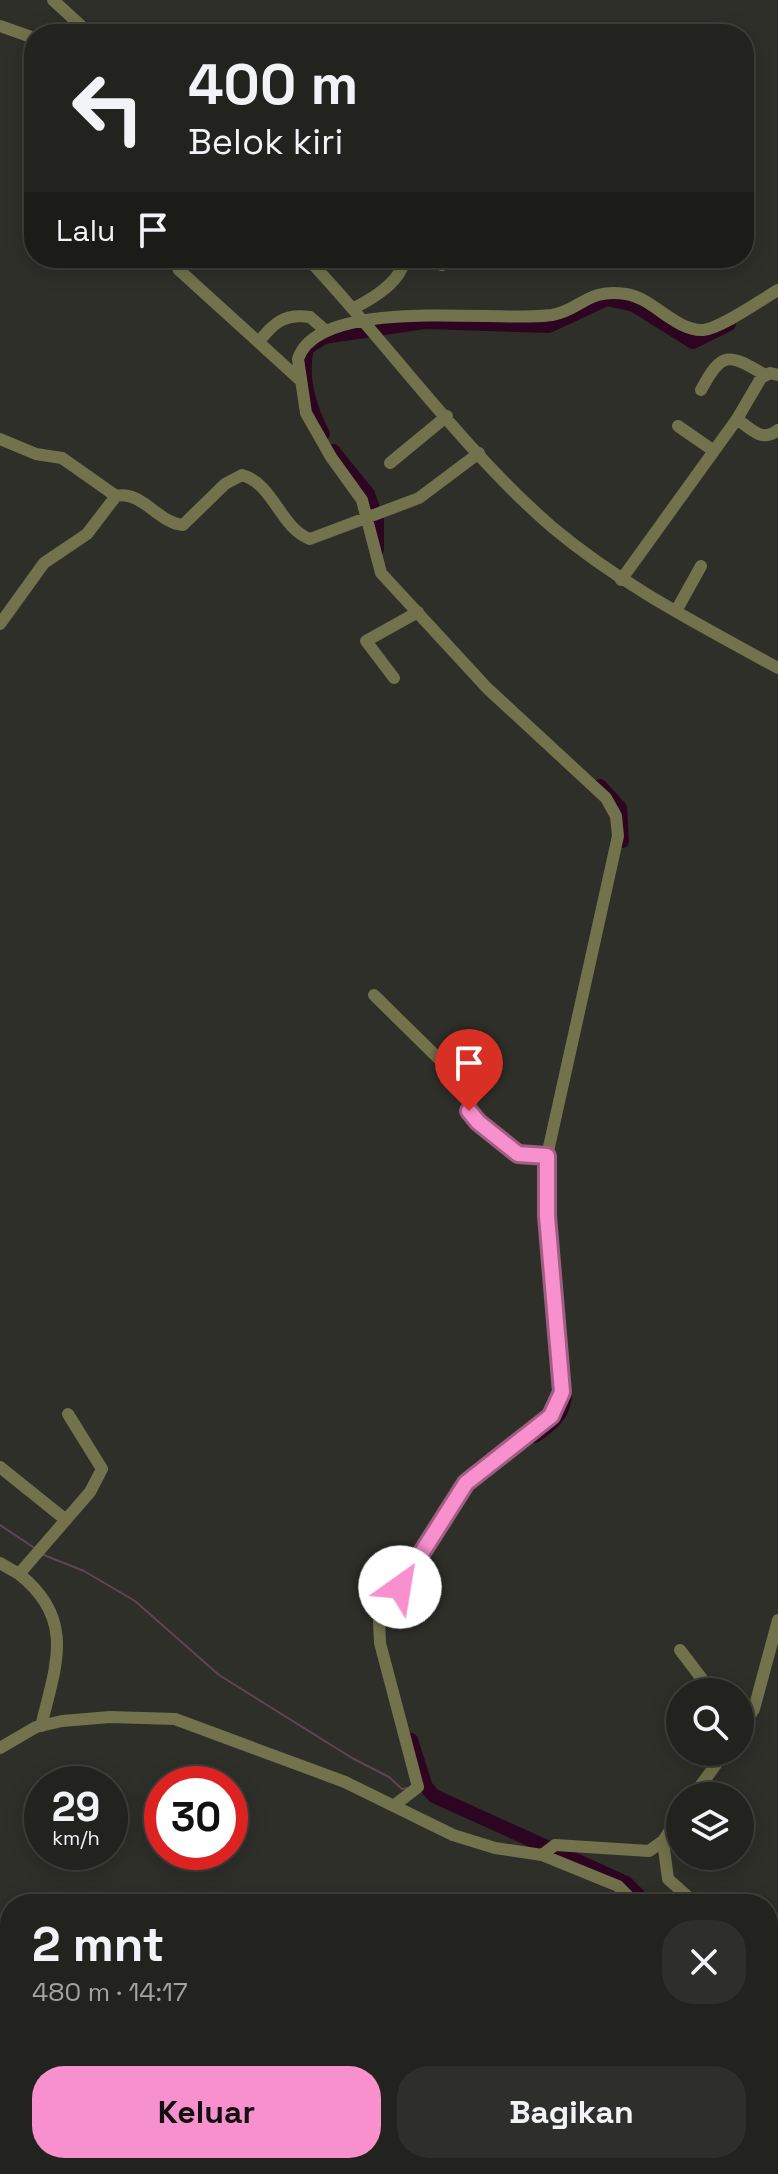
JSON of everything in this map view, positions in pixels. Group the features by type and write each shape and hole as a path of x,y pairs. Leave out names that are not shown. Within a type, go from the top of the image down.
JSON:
{"street":[{"path":"53,0 79,24"},
{"path":"0,26 24,34"},
{"path":"178,268 299,379"},
{"path":"316,268 479,453 534,510 621,580 778,668"},
{"path":"354,308 394,279 403,268"},
{"path":"396,1804 418,1787 380,1643 379,1622 466,1483 551,1416 560,1402 547,1216 547,1156 618,836 616,816 606,798 487,688 378,567 374,513 312,428 299,379 299,353 311,338 326,331 371,327 430,315 549,315 592,295 615,293 638,297 690,328 705,330 778,290"},
{"path":"259,342 271,325 288,317 310,317 326,331"},
{"path":"621,580 771,375 740,360 725,358 717,362 701,390"},
{"path":"390,463 447,416"},
{"path":"737,419 761,436 770,436 778,430"},
{"path":"678,426 714,451"},
{"path":"0,439 36,454 62,458 116,496 126,495 168,521 183,525 225,484 242,475 263,490 293,529 306,538 316,538 432,491 479,453"},
{"path":"0,624 44,563 87,534 116,496"},
{"path":"676,611 701,566"},
{"path":"394,678 366,641 418,612"},
{"path":"374,995 442,1062 469,1075 474,1092 469,1111 478,1122 518,1154 547,1156"},
{"path":"19,1574 90,1492 102,1469 68,1414"},
{"path":"0,1467 66,1520"},
{"path":"0,1563 19,1574 49,1605 57,1625 56,1665 41,1726"},
{"path":"754,1709 778,1620"},
{"path":"680,1650 701,1678"},
{"path":"0,1748 41,1726 110,1717 175,1719 289,1759 396,1804 453,1835 495,1848 643,1852 666,1836"},
{"path":"663,1841 668,1879 685,1894"},
{"path":"547,1851 618,1886 626,1894"}],"waterway":[{"path":"323,434 310,403 305,381 305,359 307,348 324,337 424,322 549,326 607,299 634,305 693,342 729,324"},
{"path":"333,451 368,494 377,520 377,549"},
{"path":"600,786 620,808 622,841"},
{"path":"535,1436 560,1413 565,1393"},
{"path":"0,1525 36,1549"},
{"path":"44,1555 84,1571 135,1601 219,1675 352,1758 389,1777 402,1789 408,1788"},
{"path":"411,1740 426,1787 434,1796 626,1883 637,1894"}],"route":[{"path":"400,1587 466,1483 485,1464 551,1416 562,1392 547,1216 547,1156 518,1154 469,1111"}]}
